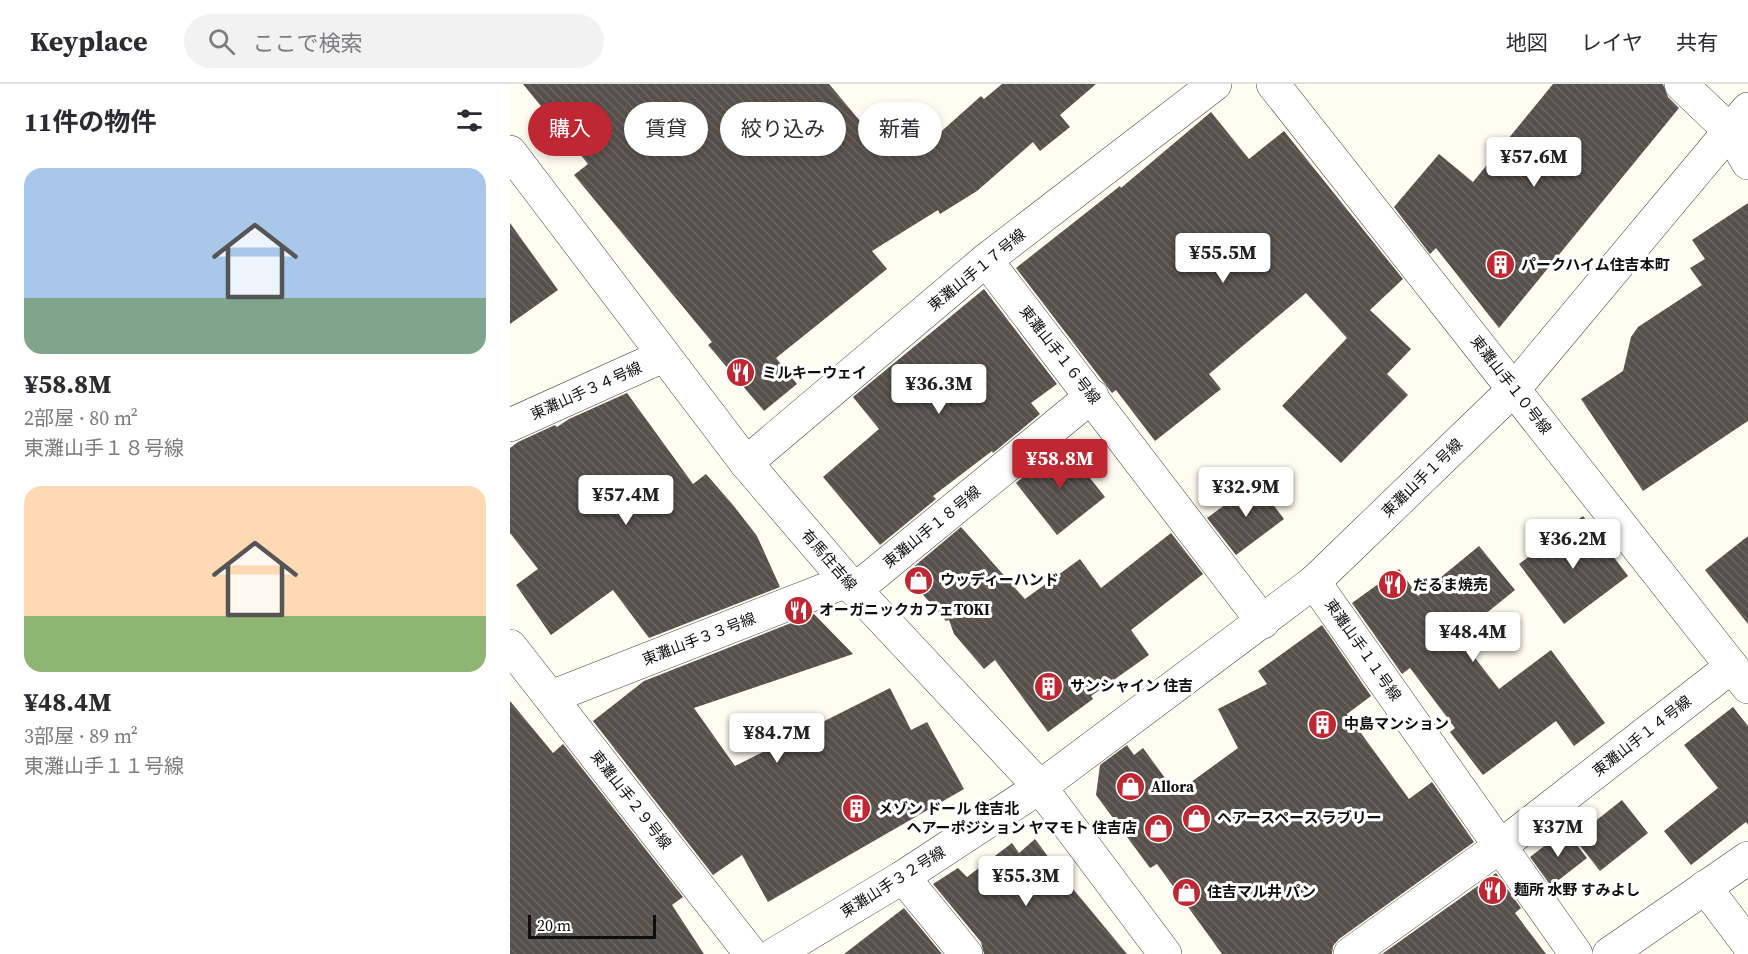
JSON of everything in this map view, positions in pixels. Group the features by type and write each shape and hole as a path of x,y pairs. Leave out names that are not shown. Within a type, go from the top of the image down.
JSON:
{"street":[{"name":"東灘山手１７号線","path":"746,463 986,260 1215,84"},
{"name":"東灘山手１０号線","path":"1273,84 1740,677"},
{"path":"1681,84 1739,120 1748,163"},
{"name":"東灘山手１号線","path":"1040,787 1314,582 1514,389 1739,120"},
{"name":"有馬住吉線","path":"510,152 663,357 746,463 851,586 1040,787 1158,952"},
{"name":"東灘山手１６号線","path":"986,260 1263,622"},
{"name":"東灘山手３４号線","path":"510,425 663,357"},
{"name":"東灘山手１８号線","path":"851,586 1092,396"},
{"name":"東灘山手１１号線","path":"1314,582 1502,845 1576,954"},
{"name":"東灘山手３３号線","path":"551,697 851,586"},
{"name":"東灘山手２９号線","path":"510,646 752,954"},
{"name":"東灘山手１４号線","path":"1350,954 1740,677"},
{"name":"東灘山手３２号線","path":"775,954 903,877 1040,787"},
{"path":"1609,954 1748,858"},
{"path":"903,877 966,954"},
{"path":"1705,888 1748,944"}],"building":[{"path":"523,84 829,84 844,102 720,102 720,156 846,156 846,104 858,119 858,156 942,156 942,131 981,96 984,99 1002,84 1096,84 1060,115 1070,127 1040,151 1033,142 977,191 940,214 938,210 872,251 887,269 776,358 797,384 764,411 708,345 712,342 574,175 588,164 582,156 612,156 612,102 538,102"},
{"name":"パークハイム住吉本町","path":"1553,84 1663,84 1668,97 1679,108 1499,328 1436,248 1430,254 1394,207 1439,154 1473,182"},
{"path":"1211,112 1249,159 1284,131 1403,279 1370,310 1411,349 1387,374 1408,395 1341,463 1282,406 1347,338 1306,293 1209,374 1221,389 1155,441 1116,390 1112,393 1016,268 1120,186 1121,188"},
{"path":"1748,203 1748,421 1643,491 1581,399 1623,371 1631,337 1638,327 1702,285 1690,268 1705,259 1692,240"},
{"path":"510,223 558,290 510,324"},
{"path":"984,289 1057,384 1031,403 1040,414 993,453 992,451 933,496 936,499 880,545 823,477 879,429 853,397"},
{"path":"627,393 693,484 706,474 733,505 757,536 780,587 649,638 613,590 551,635 516,585 538,569 510,533 510,448 518,442 555,425 557,427 569,419"},
{"path":"1063,444 1105,497 1057,535 1016,483"},
{"path":"1256,482 1284,519 1236,555 1207,518"},
{"path":"1583,516 1628,576 1564,624 1519,564"},
{"path":"961,527 1025,599 1080,559 1101,588 1171,533 1203,574 1131,630 1149,655 1091,696 1093,699 1048,732 995,660 984,669 954,634 949,620 946,621 905,574"},
{"path":"1748,536 1748,624 1705,570"},
{"path":"1479,546 1515,590 1458,636 1499,689 1551,650 1605,723 1574,746 1556,721 1483,775 1450,732 1455,728 1410,668 1402,674 1352,603 1399,569 1418,596"},
{"path":"814,614 853,654 694,708 735,766 890,688 911,730 927,722 964,789 768,902 742,855 713,875 593,721 644,681"},
{"path":"1322,625 1371,696 1347,714 1409,799 1432,782 1474,842 1339,939 1333,946 1332,954 1222,954 1157,864 1150,868 1096,795 1100,765 1127,745 1134,755 1143,748 1176,793 1238,748 1218,709 1267,684 1258,671"},
{"path":"510,701 553,753 563,744 683,897 672,905 704,954 510,954"},
{"path":"1733,707 1748,726 1748,825 1746,822 1691,865 1664,831 1718,788 1684,745"},
{"path":"1622,800 1648,833 1600,871 1574,838"},
{"path":"1565,830 1587,858 1551,886 1530,857"},
{"path":"1035,839 1127,954 984,954 981,942 933,884 958,868 967,877 1012,843 1019,853"},
{"path":"1496,873 1521,908 1515,913 1546,954 1382,954"},
{"path":"904,908 942,954 844,954"}],"place":[{"name":"パークハイム住吉本町","path":"1500,265"},
{"name":"ミルキーウェイ","path":"741,373"},
{"name":"ウッディーハンド","path":"919,580"},
{"name":"だるま焼売","path":"1392,585"},
{"name":"オーガニックカフェTOKI","path":"798,610"},
{"name":"サンシャイン 住吉","path":"1049,686"},
{"name":"中島マンション","path":"1323,724"},
{"name":"Allora","path":"1130,787"},
{"name":"メゾン ドール 住吉北","path":"857,809"},
{"name":"ヘアースペース ラブリー","path":"1196,818"},
{"name":"ヘアーポジション ヤマモト 住吉店","path":"1158,828"},
{"name":"麺所 水野 すみよし","path":"1493,890"},
{"name":"住吉マル井 パン","path":"1186,892"}]}
